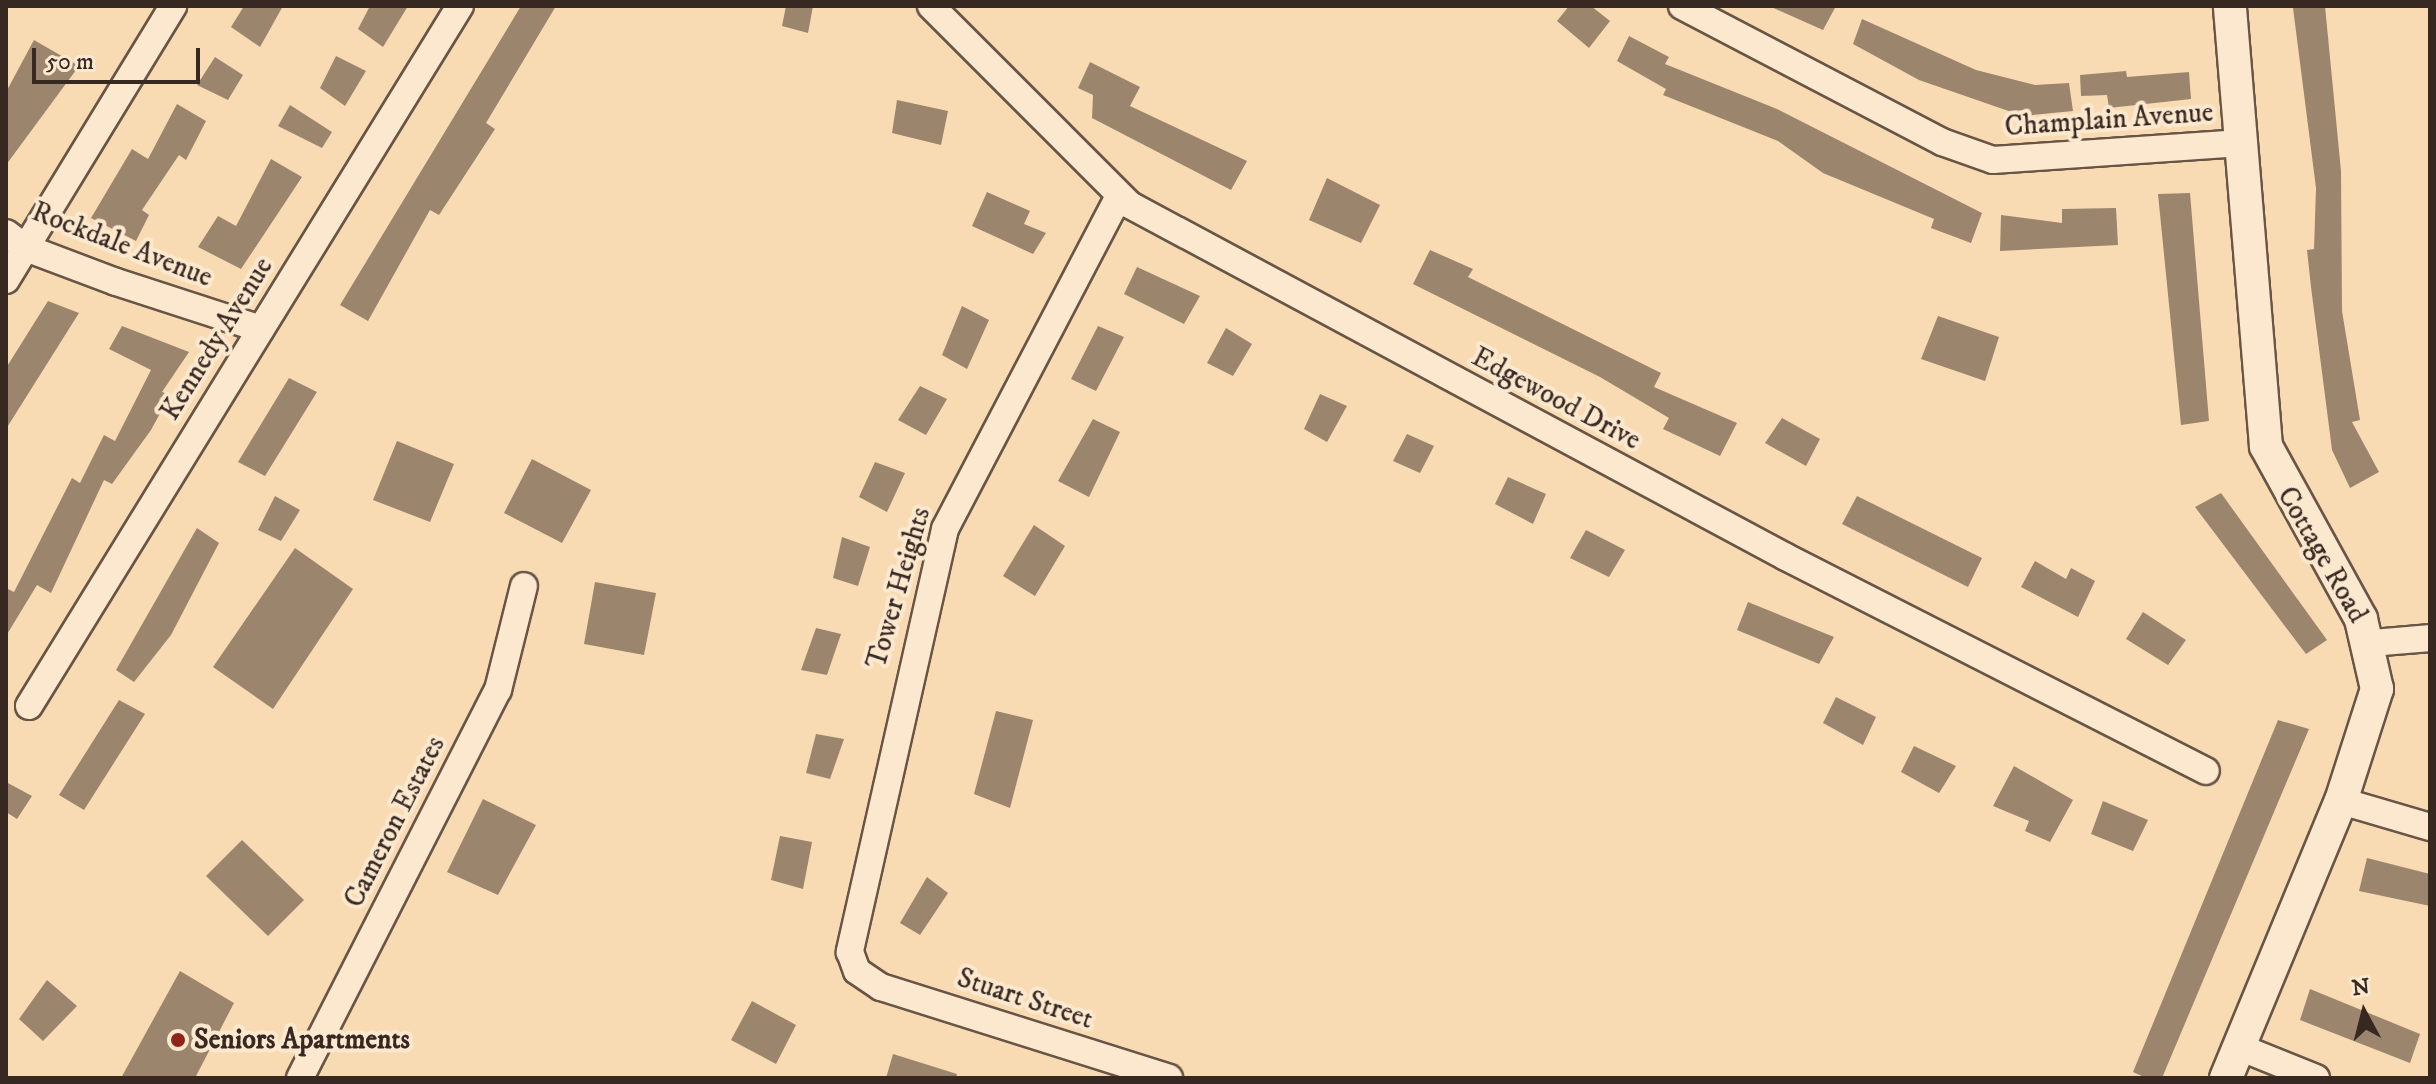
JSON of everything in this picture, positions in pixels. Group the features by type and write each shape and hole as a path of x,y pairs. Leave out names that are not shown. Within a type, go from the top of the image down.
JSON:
{"street":[{"path":"6,280 16,240 173,6"},
{"name":"Kennedy Avenue","path":"29,706 460,6"},
{"name":"Edgewood Drive","path":"931,6 1118,198 1393,350 2206,771"},
{"name":"Champlain Avenue","path":"1682,6 1942,142 1993,160 2241,143"},
{"name":"Cottage Road","path":"2226,1078 2341,801 2376,698 2371,643 2266,446 2230,6"},
{"name":"Tower Heights","path":"864,977 851,961 850,938 945,529 1118,198"},
{"name":"Rockdale Avenue","path":"16,240 261,329"},
{"name":"Cameron Estates","path":"300,1078 498,690 524,586"},
{"path":"2371,643 2430,638"},
{"path":"2341,801 2430,827"},
{"name":"Stuart Street","path":"864,977 1169,1078"},
{"path":"2239,1047 2316,1078"}],"building":[{"path":"244,6 283,6 260,47 231,27"},
{"path":"370,6 408,6 383,47 358,29"},
{"path":"521,6 556,6 486,123 495,129 439,215 430,210 368,321 340,305"},
{"path":"786,6 813,6 808,33 782,26"},
{"path":"1569,6 1591,6 1610,21 1589,48 1557,21"},
{"path":"1769,6 1836,6 1823,30"},
{"path":"2325,6 2341,171 2342,311 2360,420 2352,422 2379,472 2350,488 2332,450 2311,287 2307,250 2314,249 2316,188 2293,8"},
{"path":"1862,19 1976,70 2035,85 2069,83 2073,111 2023,116 1919,80 1853,44"},
{"path":"1629,36 1669,57 1665,64 1777,109 1982,213 1971,243 1931,228 1934,219 1823,173 1778,141 1663,95 1666,89 1617,61"},
{"path":"34,40 79,66 6,165 6,92"},
{"path":"336,56 366,71 345,106 320,88"},
{"path":"215,57 243,75 228,100 197,85"},
{"path":"1090,62 1140,87 1130,106 1247,161 1231,190 1092,118 1093,95 1078,88"},
{"path":"2126,71 2127,77 2189,72 2191,99 2109,108 2107,95 2081,96 2080,75"},
{"path":"897,100 948,111 941,145 892,133"},
{"path":"177,104 206,121 186,160 179,155 142,210 149,215 136,241 91,218 132,149 148,159"},
{"path":"290,105 332,132 322,148 278,126"},
{"path":"271,159 302,177 241,269 198,247 218,216 236,226"},
{"path":"1327,178 1380,205 1361,243 1309,220"},
{"path":"987,192 1030,211 1024,224 1046,233 1033,254 972,226"},
{"path":"2190,193 2209,421 2181,425 2158,194"},
{"path":"2116,208 2118,245 2000,251 2001,215 2062,223 2062,209"},
{"path":"1430,250 1473,269 1468,277 1661,373 1654,387 1737,423 1720,456 1663,429 1669,418 1600,377 1413,284"},
{"path":"1137,267 1200,296 1184,324 1124,294"},
{"path":"48,301 79,313 6,429 6,368"},
{"path":"962,306 989,320 967,369 942,355"},
{"path":"1938,316 1999,337 1985,381 1921,359"},
{"path":"122,326 189,352 162,392 170,395 151,430 112,484 104,480 51,593 37,585 6,636 6,588 14,592 72,478 80,483 104,435 115,441 151,370 109,349"},
{"path":"1098,326 1124,337 1096,391 1071,379"},
{"path":"1226,328 1252,344 1233,376 1207,363"},
{"path":"289,378 317,392 265,476 238,462"},
{"path":"920,386 947,399 926,435 898,420"},
{"path":"1320,394 1347,406 1327,442 1304,429"},
{"path":"1782,418 1820,439 1806,466 1765,443"},
{"path":"1093,419 1120,432 1089,497 1058,481"},
{"path":"1407,434 1434,446 1420,473 1393,461"},
{"path":"397,441 454,464 430,522 373,500"},
{"path":"532,459 591,490 562,543 504,513"},
{"path":"875,462 905,473 887,512 859,497"},
{"path":"1508,477 1546,494 1533,524 1495,504"},
{"path":"2221,493 2327,640 2306,654 2195,507"},
{"path":"275,496 300,510 281,541 258,530"},
{"path":"1857,496 1982,558 1968,587 1842,524"},
{"path":"1034,525 1065,546 1035,596 1003,576"},
{"path":"197,528 219,543 171,635 134,682 116,670"},
{"path":"1586,530 1625,550 1609,577 1570,558"},
{"path":"842,537 870,547 858,586 833,578"},
{"path":"295,548 353,589 273,709 213,667"},
{"path":"2035,561 2066,579 2071,568 2095,581 2078,617 2021,587"},
{"path":"595,582 656,593 644,655 584,644"},
{"path":"1748,602 1834,637 1819,664 1737,630"},
{"path":"2143,612 2186,640 2168,665 2126,639"},
{"path":"816,628 841,634 827,675 801,670"},
{"path":"1836,697 1876,717 1863,745 1823,723"},
{"path":"119,700 145,714 84,810 59,795"},
{"path":"996,711 1033,720 1010,808 974,794"},
{"path":"2278,720 2309,729 2162,1078 2146,1078 2133,1072"},
{"path":"816,734 844,739 830,779 806,773"},
{"path":"1914,746 1956,766 1939,793 1901,772"},
{"path":"2014,766 2073,800 2050,842 2025,831 2029,821 1993,806"},
{"path":"6,782 32,796 17,819 6,812"},
{"path":"483,799 536,825 498,895 447,872"},
{"path":"2103,801 2148,820 2133,851 2091,834"},
{"path":"780,836 812,842 803,889 771,880"},
{"path":"242,840 304,900 268,936 206,876"},
{"path":"2367,858 2430,874 2430,906 2359,891"},
{"path":"927,877 948,893 920,935 900,923"},
{"name":"Seniors Apartments","path":"180,971 234,1003 195,1078 121,1078"},
{"path":"47,980 77,1006 43,1041 19,1019"},
{"path":"2310,989 2420,1034 2410,1063 2300,1020"},
{"path":"752,1001 796,1025 776,1064 731,1040"},
{"path":"893,1054 957,1074 956,1078 886,1078"}],"place":[{"name":"Seniors Apartments","path":"178,1040"}]}
